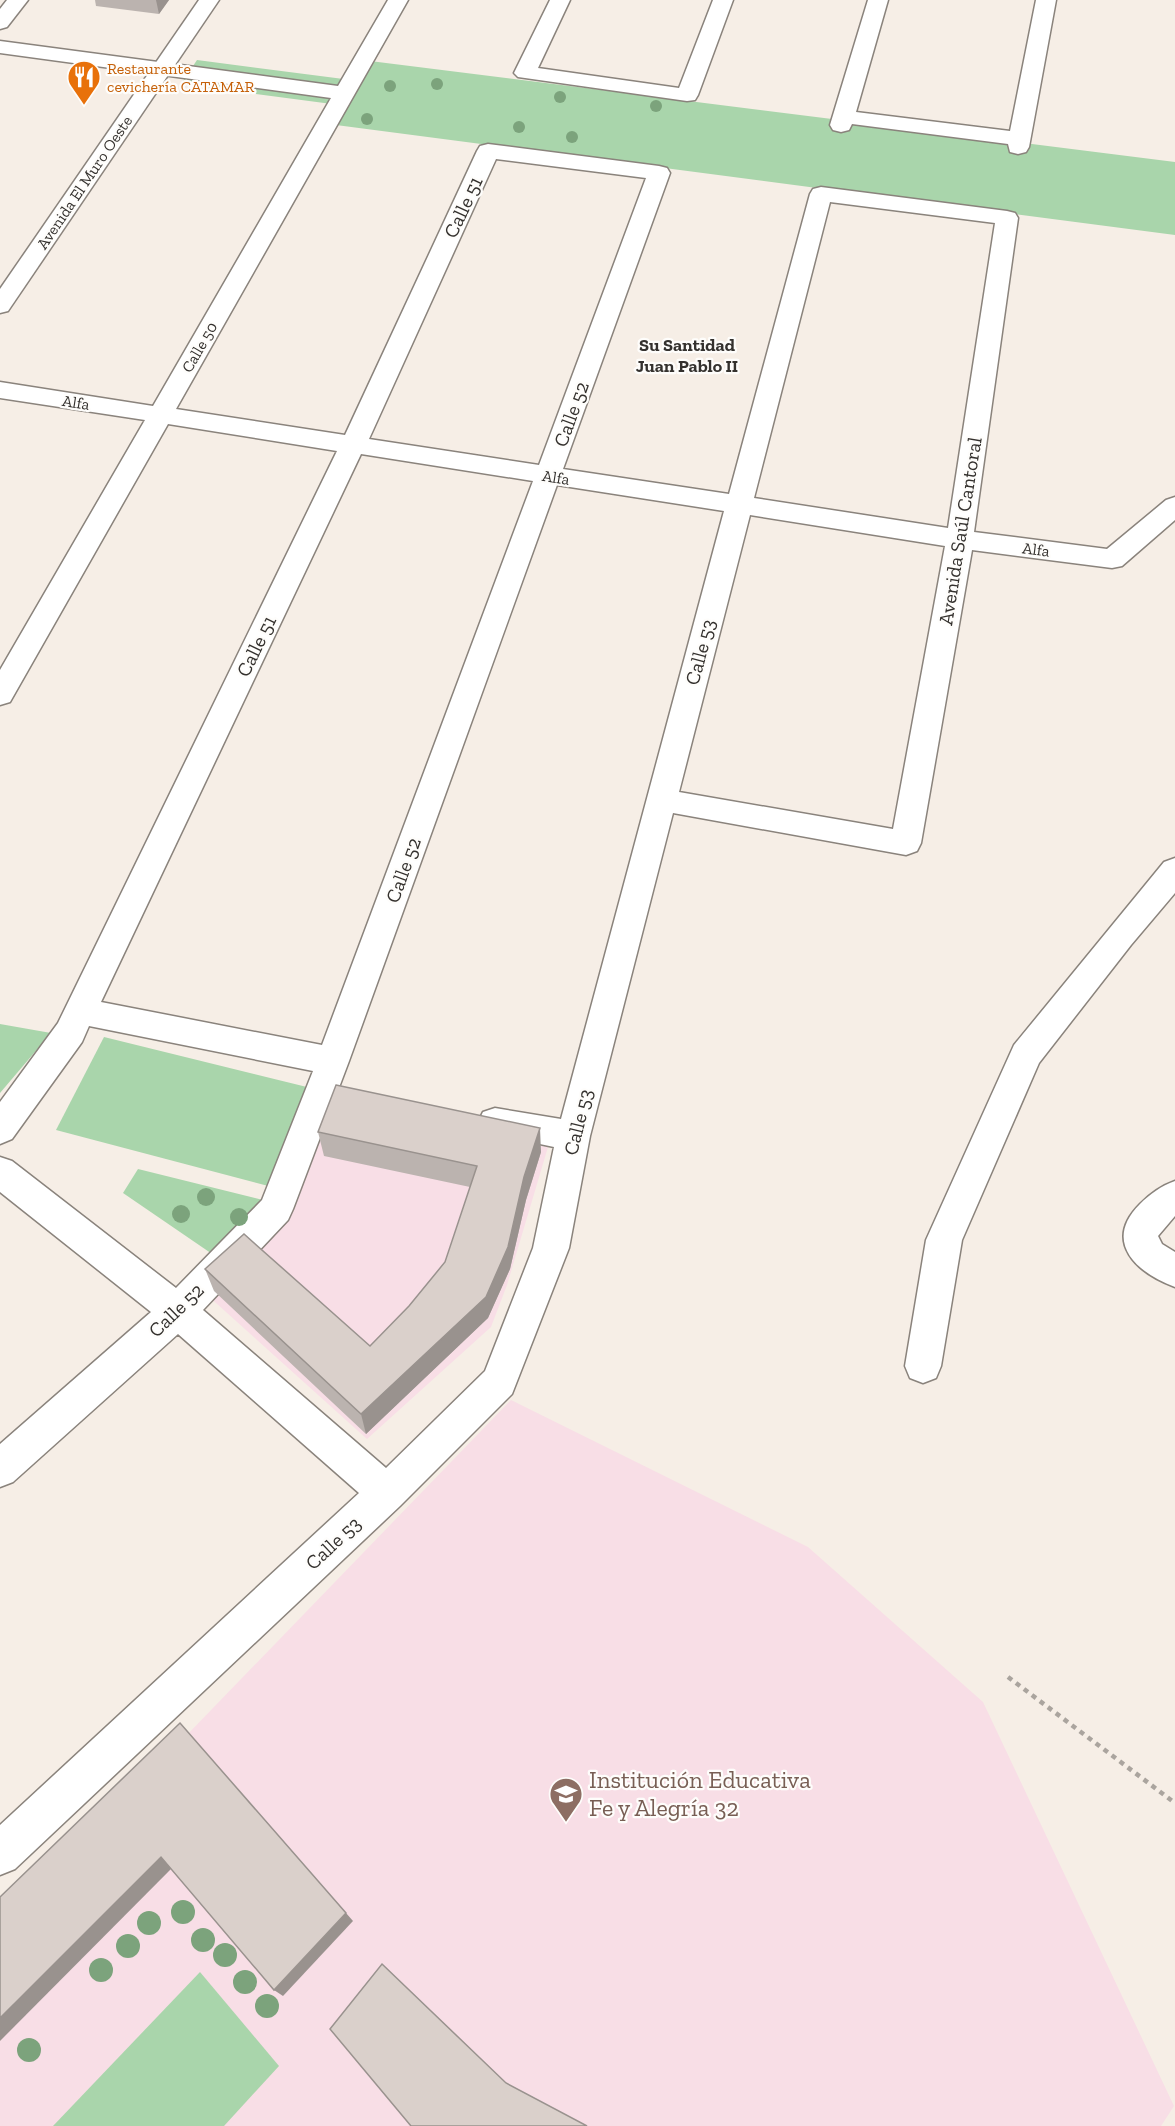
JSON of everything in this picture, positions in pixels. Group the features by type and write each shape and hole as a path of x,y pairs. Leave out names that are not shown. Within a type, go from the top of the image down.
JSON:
{"street":[{"path":"0,23 18,0"},
{"name":"Avenida El Muro Oeste","path":"0,306 208,0"},
{"name":"Calle 50","path":"0,695 398,0"},
{"path":"560,0 525,73 687,95 723,0"},
{"path":"878,0 842,121 1018,143 1046,0"},
{"path":"0,47 345,93"},
{"name":"Calle 51","path":"0,1129 70,1032 353,445 488,151 659,173"},
{"name":"Calle 52","path":"0,1469 178,1311 276,1209 659,173"},
{"name":"Calle 53","path":"0,1854 387,1493 499,1382 551,1248 573,1136 821,194 1007,218"},
{"name":"Avenida Saúl Cantoral","path":"661,801 906,843 960,539 1007,218"},
{"name":"Alfa","path":"0,390 960,539 1112,559 1175,506"},
{"path":"923,1366 944,1240 1026,1055 1120,936 1152,902 1175,870"},
{"path":"80,1011 327,1076 356,1096"},
{"path":"471,1117 573,1136"},
{"path":"0,1172 178,1311 387,1493"},
{"path":"1175,1196 1147,1219 1141,1231 1142,1244 1147,1252 1175,1271"}],"path":[{"path":"1008,1677 1175,1803"}],"shaded area":[{"path":"324,1102 548,1147 507,1285 491,1327 367,1439 206,1294"},
{"name":"Institución Educativa Fe y Alegría 32","path":"511,1400 808,1547 983,1702 1174,2106 1161,2126 0,2126 0,1909 184,1738"}],"green space":[{"path":"197,60 359,81 370,61 1175,162 1175,235 336,125 347,106 181,84"},
{"path":"0,1024 51,1033 0,1093"},
{"path":"104,1037 315,1089 272,1187 56,1130"},
{"path":"138,1169 271,1202 218,1258 123,1193"},
{"path":"200,1972 279,2066 224,2126 53,2126"}],"building":[{"path":"336,1085 540,1128 524,1177 508,1247 486,1297 361,1414 205,1269 244,1234 370,1346 409,1306 445,1262 477,1166 318,1132"},
{"path":"180,1723 346,1913 274,1990 161,1857 0,2018 0,1897"},
{"path":"382,1964 506,2083 587,2126 411,2126 330,2029"}],"place":[{"name":"Restaurante cevichería CATAMAR","path":"84,106"},
{"name":"Institución Educativa Fe y Alegría 32","path":"566,1823"}],"district":[{"name":"Su Santidad Juan Pablo II","path":"687,355"}]}
